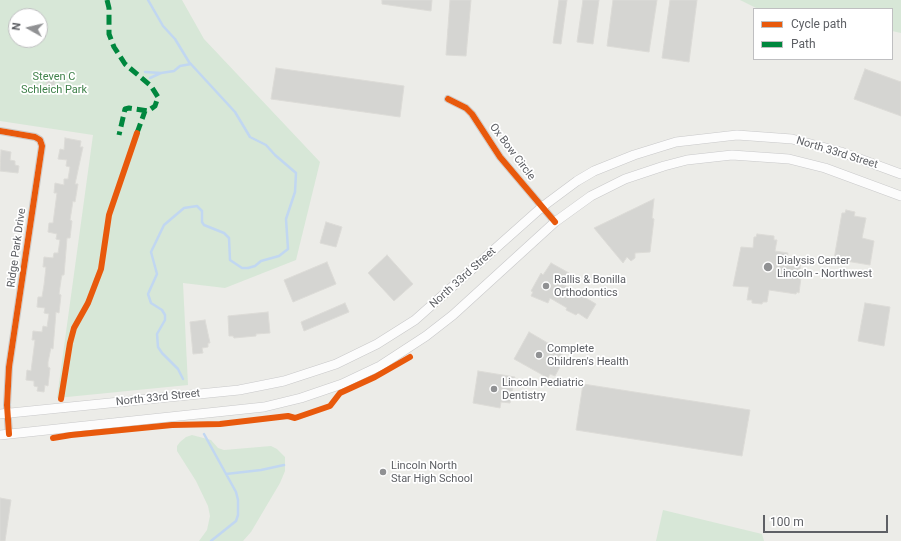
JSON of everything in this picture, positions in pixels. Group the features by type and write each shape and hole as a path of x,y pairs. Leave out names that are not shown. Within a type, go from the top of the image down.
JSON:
{"main road":[{"name":"North 33rd Street","path":"4,413 239,390 284,381 318,370 377,344 415,320 542,207 577,181 613,163 669,144 711,137 753,136 792,139 829,148 901,174"},
{"name":"North 33rd Street","path":"5,434 264,407 301,398 342,384 380,366 426,336 453,315 555,222 591,196 625,179 664,166 710,157 752,156 789,159 825,168 901,196"}],"street":[{"name":"Ox Bow Circle","path":"448,99 466,108 472,114 500,157 555,222"},
{"name":"Ridge Park Drive","path":"0,131 34,136 39,138 42,144 9,366 4,413 5,434"}],"green space":[{"name":"Steven C Schleich Park","path":"0,0 182,0 204,39 320,162 296,260 225,288 183,283 188,385 57,398 93,135 0,121"},
{"path":"740,0 901,0 901,33 893,31 893,8 756,8"},
{"path":"192,435 211,440 218,448 224,450 271,446 277,449 285,457 285,471 280,483 251,532 243,541 199,541 207,530 210,516 208,506 196,481 177,451 177,446 180,442 186,437"},
{"path":"663,510 762,534 764,541 656,541"}],"building":[{"path":"382,0 432,0 431,11 382,4"},
{"path":"450,0 471,0 466,56 446,55"},
{"path":"559,0 567,0 561,44 553,43"},
{"path":"583,0 599,0 593,44 577,42"},
{"path":"613,0 657,0 649,52 607,46"},
{"path":"670,0 697,0 689,62 662,58"},
{"path":"276,68 404,86 400,117 271,99"},
{"path":"865,69 901,82 901,116 854,99"},
{"path":"47,78 55,79 54,87 46,86"},
{"path":"65,138 81,141 80,147 83,147 75,184 78,184 70,220 72,221 70,238 67,238 64,275 62,275 59,294 61,295 59,313 56,312 53,349 51,348 48,362 48,367 50,368 48,386 45,385 44,392 37,391 38,387 34,386 34,381 26,380 27,370 31,371 35,340 32,340 33,331 42,332 43,326 47,327 49,314 44,313 45,308 37,307 38,297 42,297 44,285 46,267 43,267 44,257 53,258 54,253 58,253 60,240 56,239 57,234 48,232 49,223 53,223 57,193 54,193 55,183 64,185 64,179 68,179 70,167 66,166 67,160 58,159 60,149 64,150"},
{"path":"1,150 11,152 10,160 15,161 15,165 19,166 18,173 0,171"},
{"path":"654,199 652,218 654,219 650,252 635,253 635,258 631,261 627,257 623,263 594,228"},
{"path":"846,210 855,212 854,216 866,218 862,238 874,241 870,265 834,259 842,213 845,213"},
{"path":"326,222 342,227 336,247 320,243"},
{"name":"Dialysis Center Lincoln - Northwest","path":"757,234 774,236 774,240 777,240 775,251 788,253 787,259 801,261 800,270 802,270 799,293 797,292 796,294 769,290 767,302 763,302 762,304 752,303 752,300 747,300 749,287 733,286 741,247 753,248 754,237 756,237"},
{"path":"387,255 413,284 394,301 368,273"},
{"path":"327,262 336,284 293,302 284,280"},
{"path":"551,263 569,273 563,284 596,304 587,319 578,313 576,315 566,310 567,308 550,298 548,303 531,296 533,292 531,291 541,273 543,275"},
{"path":"345,303 349,312 304,331 301,322"},
{"path":"865,303 890,307 884,346 858,341"},
{"path":"268,312 270,333 234,338 233,336 229,336 228,316"},
{"path":"205,320 210,343 208,343 208,347 202,348 203,353 193,354 190,322"},
{"name":"Complete Children's Health","path":"529,332 563,352 559,361 562,363 555,376 550,374 548,378 514,359"},
{"name":"Lincoln Pediatric Dentistry","path":"478,371 515,377 510,403 501,402 500,408 473,403"},
{"path":"583,384 750,410 742,456 576,430"},
{"path":"0,498 11,500 5,541 0,541"}],"waterway":[{"path":"148,0 163,26 175,39 189,62 235,112 250,137 266,145 296,173 295,192 286,219 288,249 279,256 261,261 255,266 242,268 230,260 229,238 224,233 204,225 202,222 202,211 197,206 184,208 164,225 151,252 157,274 148,294 151,303 162,310 165,315 165,320 157,334 158,347 178,369 183,379"},
{"path":"150,78 161,73 174,71 180,66 191,64"},
{"path":"145,72 161,73"},
{"path":"204,434 236,492 238,500 238,515 236,521 211,541"},
{"path":"226,474 261,470 284,465"}],"marked path":[{"path":"107,0 109,8 109,34 114,47 125,64 151,86 158,97 155,106 148,111 129,108 125,109 119,135"},
{"path":"137,133 145,111"}],"cycle path":[{"path":"448,99 466,108 472,114 500,157 555,222"},
{"path":"0,131 35,137 40,140 42,146 9,367 7,405 9,434"},
{"path":"61,399 70,343 74,328 88,303 101,269 109,215 137,133"},
{"path":"53,438 172,425 220,424 288,416 295,418 330,406 340,393 375,377 410,357"}],"place":[{"name":"Dialysis Center Lincoln - Northwest","path":"768,267"},
{"name":"Rallis & Bonilla Orthodontics","path":"546,286"},
{"name":"Complete Children's Health","path":"539,355"},
{"name":"Lincoln Pediatric Dentistry","path":"494,389"},
{"name":"Lincoln North Star High School","path":"383,472"}]}
